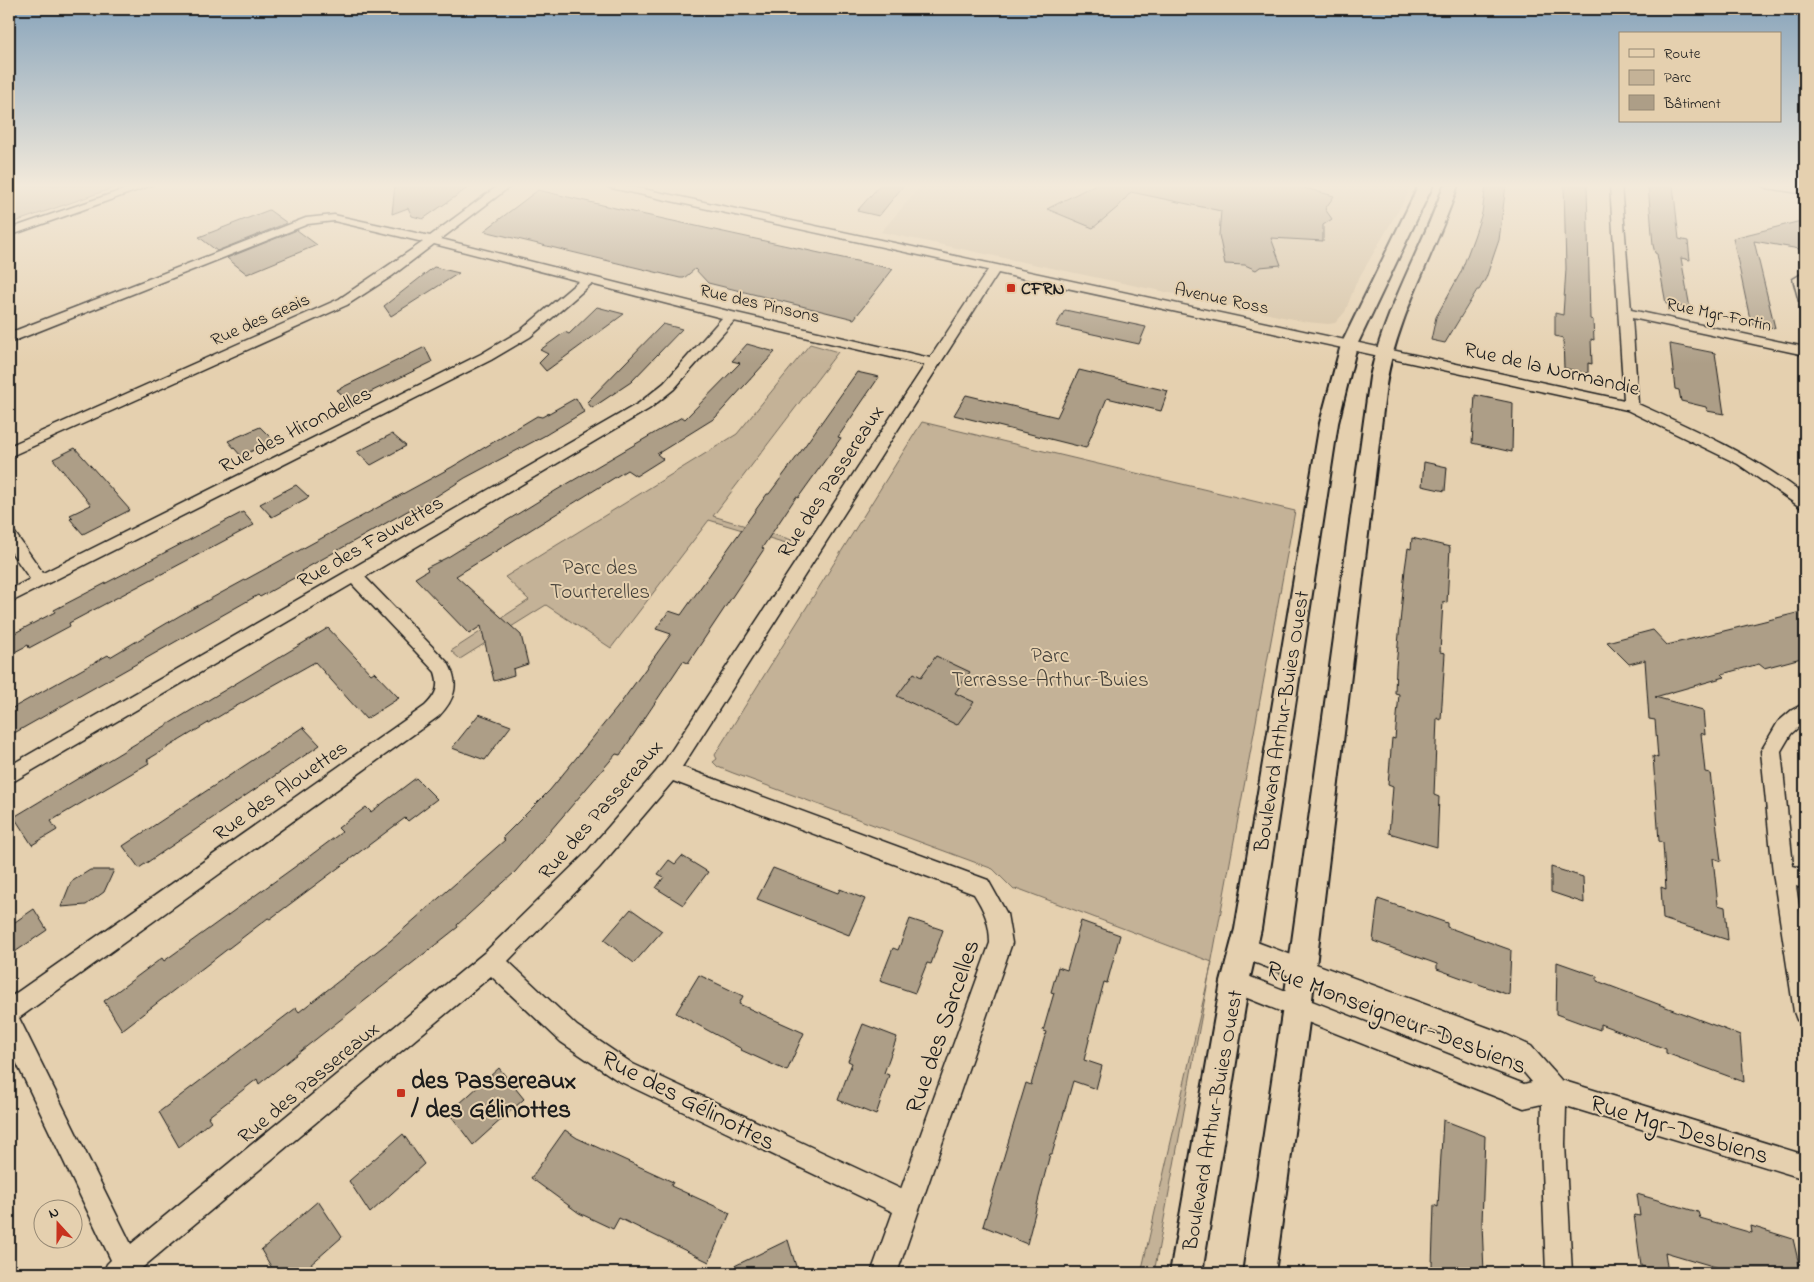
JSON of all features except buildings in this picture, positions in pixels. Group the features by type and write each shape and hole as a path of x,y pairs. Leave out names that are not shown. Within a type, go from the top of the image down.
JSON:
{"street":[{"name":"Rue des Pinsons","path":"9,338 250,245"},
{"name":"Rue des Geais","path":"9,452 343,302 425,245"},
{"name":"Rue des Pinsons","path":"451,245 731,316 934,362"},
{"name":"Avenue Ross","path":"892,245 1386,353"},
{"name":"Boulevard Arthur-Buies Ouest","path":"1186,1273 1235,982 1243,948 1329,423 1349,345 1398,245"},
{"path":"1259,1273 1285,1080 1297,1007 1370,430 1386,353 1413,278 1428,245"},
{"path":"1620,245 1631,406"},
{"name":"Rue des Passereaux","path":"122,1269 492,961 592,861 669,771 996,267"},
{"path":"1805,276 1799,279 1805,301"},
{"name":"Rue des Hirondelles","path":"9,597 486,357 525,334 588,280"},
{"name":"Rue Mgr-Fortin","path":"1624,313 1805,351"},
{"name":"Rue des Fauvettes","path":"9,776 644,406 669,386 731,316"},
{"name":"Rue de la Normandie","path":"1386,353 1631,406 1706,440 1799,489 1805,503"},
{"path":"9,537 40,581"},
{"name":"Rue des Alouettes","path":"9,1011 432,711 444,699 448,678 442,668 353,575"},
{"path":"1805,711 1792,719 1778,733 1772,751 1783,873 1805,1012"},
{"name":"Rue des Sarcelles","path":"669,771 981,887 993,906 1002,927 1001,943 884,1273"},
{"path":"1783,873 1805,879"},
{"name":"Rue Monseigneur-Desbiens","path":"1235,982 1524,1096 1554,1090 1523,1054 1497,1042 1243,948"},
{"name":"Rue des Gélinottes","path":"492,961 569,1034 625,1072 907,1205"},
{"path":"9,1024 122,1269"},
{"path":"1554,1090 1559,1273"},
{"name":"Rue Mgr-Desbiens","path":"1554,1090 1805,1167"}],"shaded area":[{"path":"942,245 1378,245 1356,283 1345,312 1335,323 1307,322"}],"green space":[{"name":"Parc des Tourterelles","path":"810,344 838,352 713,516 792,540 789,544 709,520 611,648 546,605 460,659 451,651 529,600 505,577 737,434"},
{"name":"Parc Terrasse-Arthur-Buies","path":"922,422 1295,511 1212,962 1019,889 1014,890 993,869 733,773 718,767 713,762 717,759 715,755 722,743"},
{"path":"1210,972 1154,1273 1141,1273"}],"place":[{"name":"CFRN","path":"1011,288"},
{"name":"des Passereaux / des Gélinottes","path":"401,1093"}]}
